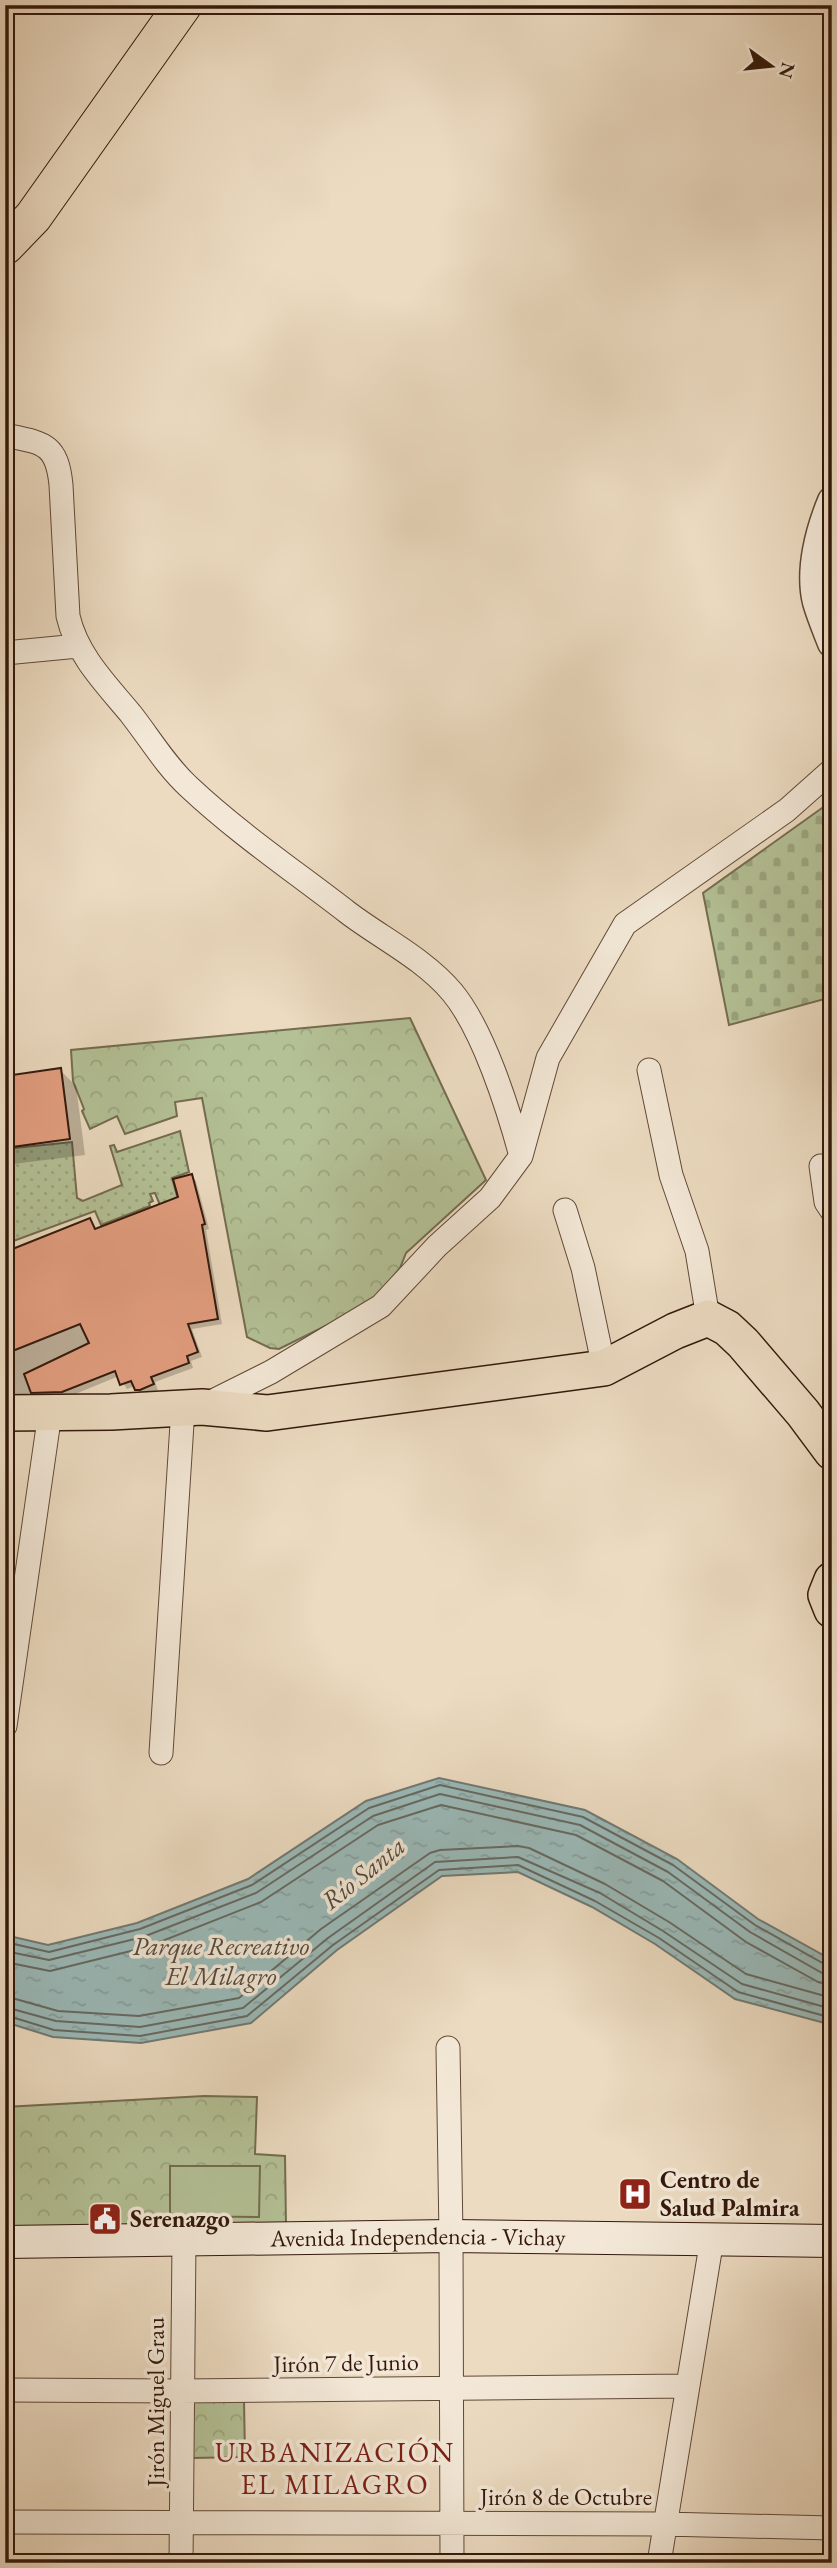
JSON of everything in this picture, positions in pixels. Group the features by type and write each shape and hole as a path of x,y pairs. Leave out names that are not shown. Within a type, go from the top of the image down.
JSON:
{"highway":[{"path":"5,246 33,217 183,5"}],"main road":[{"path":"5,1413 192,1407 267,1413 604,1368 675,1331 708,1318 727,1328 743,1343 803,1413 832,1452"},
{"path":"832,1580 826,1595 832,1610"},
{"name":"Avenida Independencia - Vichay","path":"5,2242 451,2236 832,2241"}],"street":[{"path":"5,435 43,444 55,453 60,468 68,616 78,646 188,786 350,915 423,965 448,988 467,1013 492,1068 522,1156"},
{"path":"832,500 818,551 814,578 817,601 832,643"},
{"path":"5,653 78,646"},
{"path":"162,1753 192,1407 271,1372 381,1306 437,1246 490,1199 522,1156 548,1058 625,925 787,810 832,770"},
{"path":"649,1070 671,1175 696,1251 708,1318"},
{"path":"821,1166 825,1202 832,1212"},
{"path":"565,1210 583,1268 604,1368"},
{"path":"5,1726 50,1413"},
{"path":"447,2048 451,2236 452,2563"},
{"path":"659,2563 712,2239"},
{"name":"Jirón Miguel Grau","path":"181,2563 184,2241"},
{"name":"Jirón 7 de Junio","path":"5,2390 687,2386"},
{"name":"Jirón 8 de Octubre","path":"5,2522 452,2522 832,2528"}],"green space":[{"path":"829,803 832,812 832,997 729,1025 703,893"},
{"path":"410,1018 486,1180 406,1253 400,1268 372,1303 279,1349 270,1348 247,1337 202,1098 175,1102 177,1116 125,1134 117,1116 90,1129 73,1081 71,1050"},
{"path":"180,1131 189,1172 172,1178 186,1229 171,1232 155,1193 150,1194 153,1201 149,1203 150,1206 101,1225 95,1211 5,1244 5,1149 72,1142 77,1198 83,1201 122,1185 110,1146 114,1145 117,1152"},
{"path":"204,2096 257,2097 255,2154 285,2156 286,2225 5,2230 5,2107"},
{"path":"170,2166 260,2166 259,2217 170,2216"},
{"path":"244,2400 245,2457 192,2458 192,2401"}],"water":[{"name":"Parque Recreativo El Milagro","path":"439,1778 585,1810 677,1859 758,1919 832,1960 832,2025 735,1999 655,1944 592,1907 518,1872 442,1876 337,1950 251,2023 141,2043 53,2037 5,2022 5,1935 48,1945 137,1923 248,1879 366,1801"}],"building":[{"path":"61,1068 70,1139 5,1148 5,1076"},
{"path":"192,1174 205,1224 202,1225 218,1319 188,1324 198,1352 187,1356 189,1363 151,1377 154,1384 140,1390 135,1390 131,1381 120,1385 115,1371 62,1392 31,1393 24,1374 89,1343 80,1324 5,1354 5,1252 90,1218 95,1229 178,1197 173,1179"}],"place":[{"name":"Centro de Salud Palmira","path":"635,2194"},
{"name":"Serenazgo","path":"105,2219"}],"district":[{"name":"URBANIZACIÓN EL MILAGRO","path":"335,2468"}],"water label":[{"name":"Río Santa","path":"363,1873"}]}
